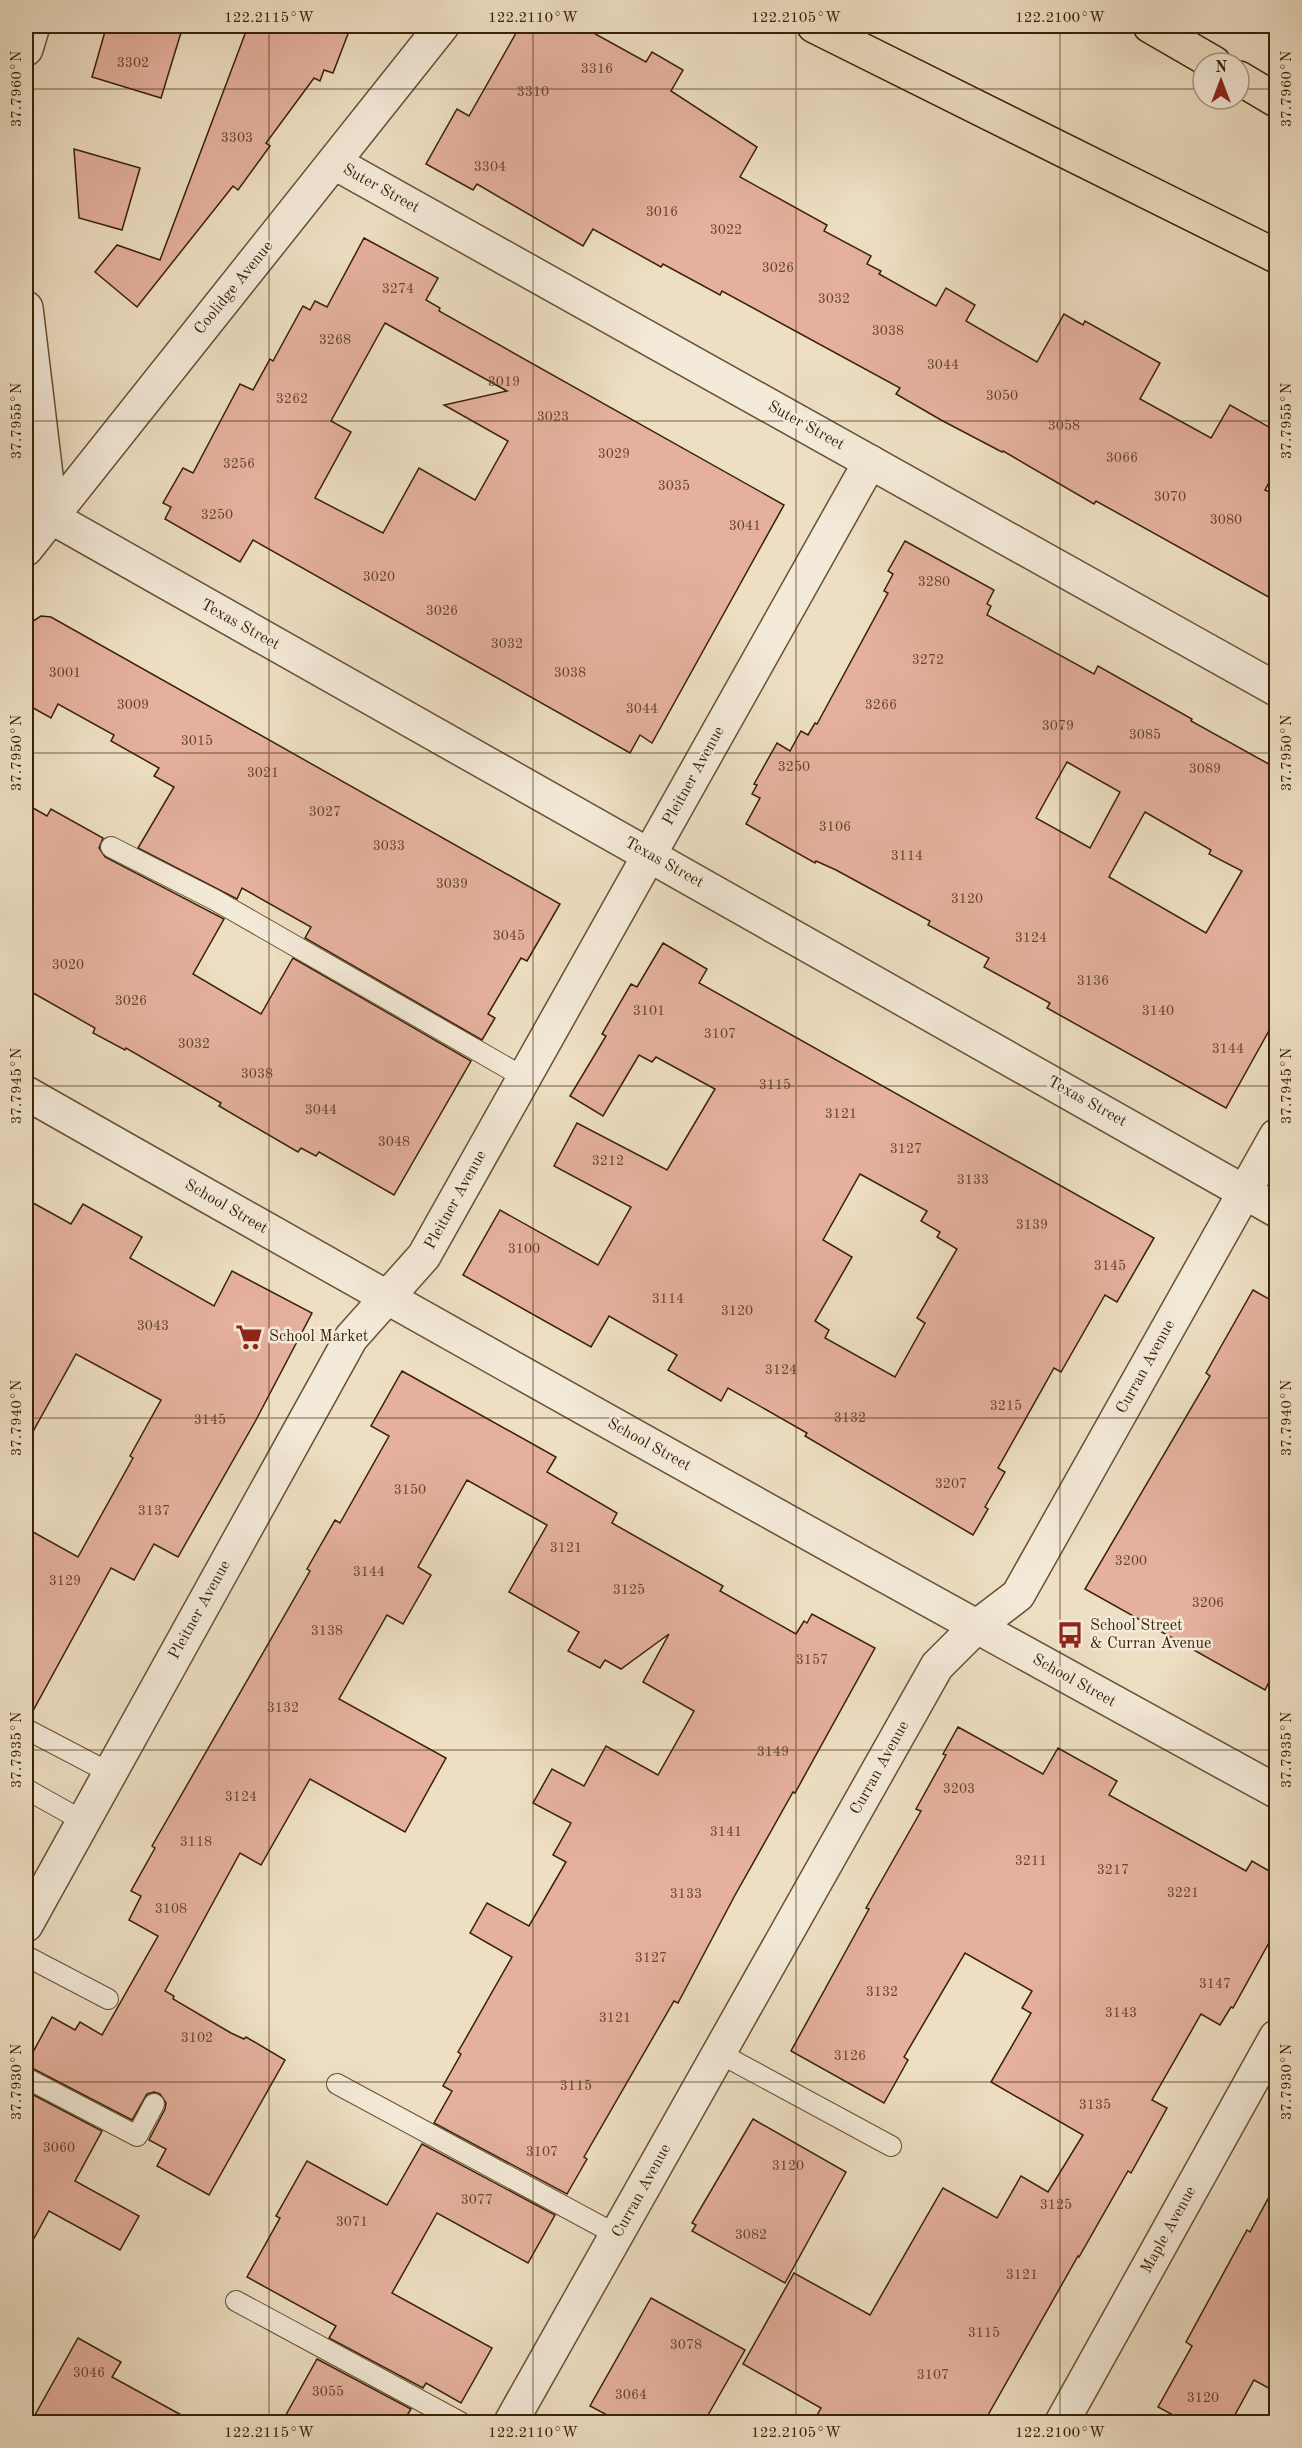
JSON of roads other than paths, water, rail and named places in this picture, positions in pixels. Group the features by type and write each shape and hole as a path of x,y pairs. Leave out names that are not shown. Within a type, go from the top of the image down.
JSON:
{"highway":[{"path":"814,26 1276,256"},
{"path":"1150,26 1193,51"},
{"path":"1251,85 1276,100"}],"street":[{"path":"26,49 33,26"},
{"name":"Coolidge Avenue","path":"26,549 442,26"},
{"name":"Suter Street","path":"335,163 1276,689"},
{"path":"26,308 51,518"},
{"name":"Pleitner Avenue","path":"26,1925 351,1338 424,1256 870,462"},
{"name":"Texas Street","path":"51,518 1276,1210"},
{"name":"School Street","path":"26,1093 387,1298 976,1627 1276,1791"},
{"name":"Curran Avenue","path":"511,2422 937,1666 976,1627 1018,1595 1276,1136"},
{"name":"Maple Avenue","path":"1062,2422 1276,2037"}],"lane":[{"path":"111,847 215,900 525,1078"},
{"path":"26,1729 110,1773"},
{"path":"26,1789 83,1821"},
{"path":"26,1956 108,1999"},
{"path":"719,2053 891,2146"},
{"path":"26,2078 137,2136 154,2104"},
{"path":"337,2084 617,2235"},
{"path":"236,2301 460,2422"}],"place":[{"name":"School Market","path":"249,1337"},
{"name":"School Street & Curran Avenue","path":"1070,1635"}]}
